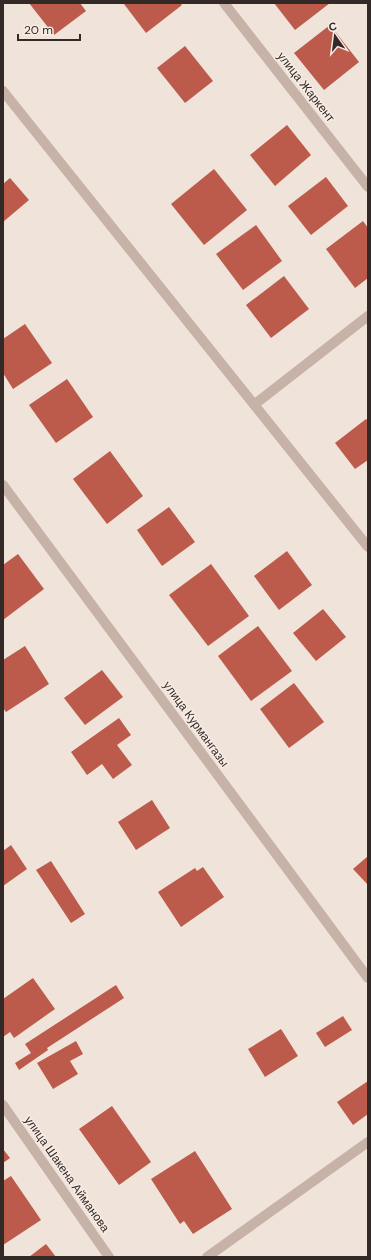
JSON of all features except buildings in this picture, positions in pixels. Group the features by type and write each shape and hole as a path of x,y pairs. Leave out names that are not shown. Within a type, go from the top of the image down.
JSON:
{"street":[{"name":"улица Жаркент","path":"224,3 368,187"},
{"path":"3,91 368,547"},
{"path":"255,404 368,316"},
{"name":"улица Курмангазы","path":"3,485 368,978"},
{"name":"улица Шакена Айманова","path":"3,1105 109,1257"},
{"path":"207,1257 368,1142"}]}
